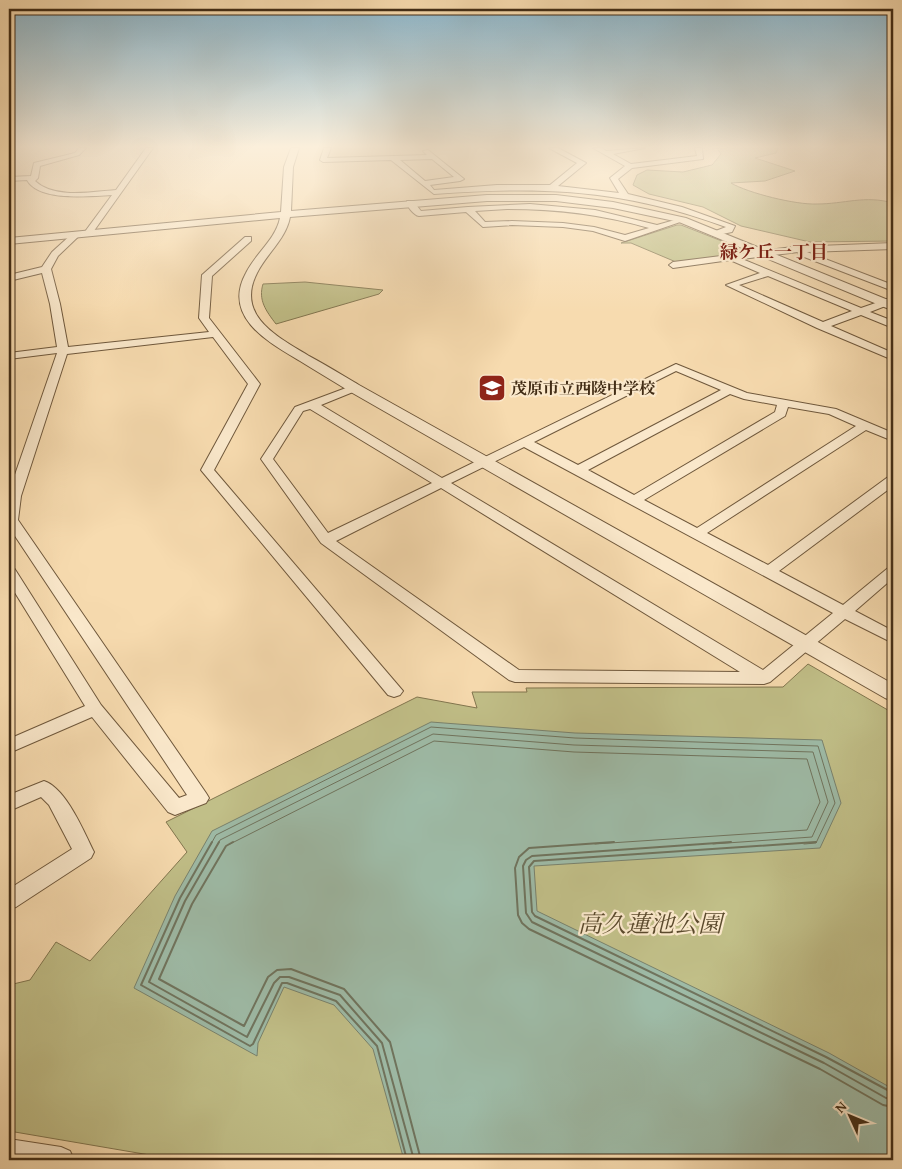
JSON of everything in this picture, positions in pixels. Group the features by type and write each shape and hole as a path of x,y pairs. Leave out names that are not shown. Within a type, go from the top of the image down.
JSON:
{"street":[{"path":"9,571 95,709 175,807 199,798 11,520 14,496 63,350 55,304 46,268 58,250 83,234 110,203"},
{"path":"286,203 282,231 252,268 244,290 247,313 270,338 354,388 893,693"},
{"path":"410,203 419,214 468,209 535,207 593,211 658,228"},
{"path":"9,241 415,203"},
{"path":"593,203 682,220 891,303"},
{"path":"655,203 685,209 731,226 729,230 716,234"},
{"path":"468,209 483,224 512,223 594,229 625,238 682,220"},
{"path":"248,239 207,275 204,318 254,384 207,470 394,691"},
{"path":"673,265 793,250 893,246"},
{"path":"793,250 893,288"},
{"path":"731,257 893,325"},
{"path":"9,278 46,268"},
{"path":"768,273 731,285 893,357"},
{"path":"821,326 891,303"},
{"path":"9,356 216,334"},
{"path":"326,540 676,367 744,396 832,411 893,437"},
{"path":"354,388 299,409 267,459 326,540 515,676 764,678 893,571"},
{"path":"578,470 730,390"},
{"path":"635,500 781,414 783,402"},
{"path":"311,404 764,678"},
{"path":"697,534 865,425"},
{"path":"524,442 893,638"},
{"path":"770,571 893,480"},
{"path":"9,746 95,709"},
{"path":"9,803 44,788 56,800 84,852 9,900"},
{"path":"9,1152 60,1160"}],"green space":[{"path":"685,203 891,203 893,203 893,220 891,224 893,225 893,241 810,242 741,226 703,207"},
{"path":"677,225 752,253 676,262 631,243 621,243"},
{"path":"305,282 383,290 379,294 276,324 266,310 262,300 263,284"},
{"name":"高久蓮池公園","path":"808,664 893,713 893,1160 179,1160 9,1131 9,985 30,980 56,942 90,961 187,852 166,822 417,697 477,708 472,692 527,692 526,688 783,687"}],"water":[{"path":"431,722 575,733 822,740 841,803 820,848 534,866 537,911 829,1053 893,1089 893,1160 404,1160 373,1049 334,1005 284,987 258,1043 257,1056 134,988 175,896 212,831"}],"place":[{"name":"茂原市立西陵中学校","path":"492,388"}],"district":[{"name":"緑ケ丘一丁目","path":"774,252"}]}
